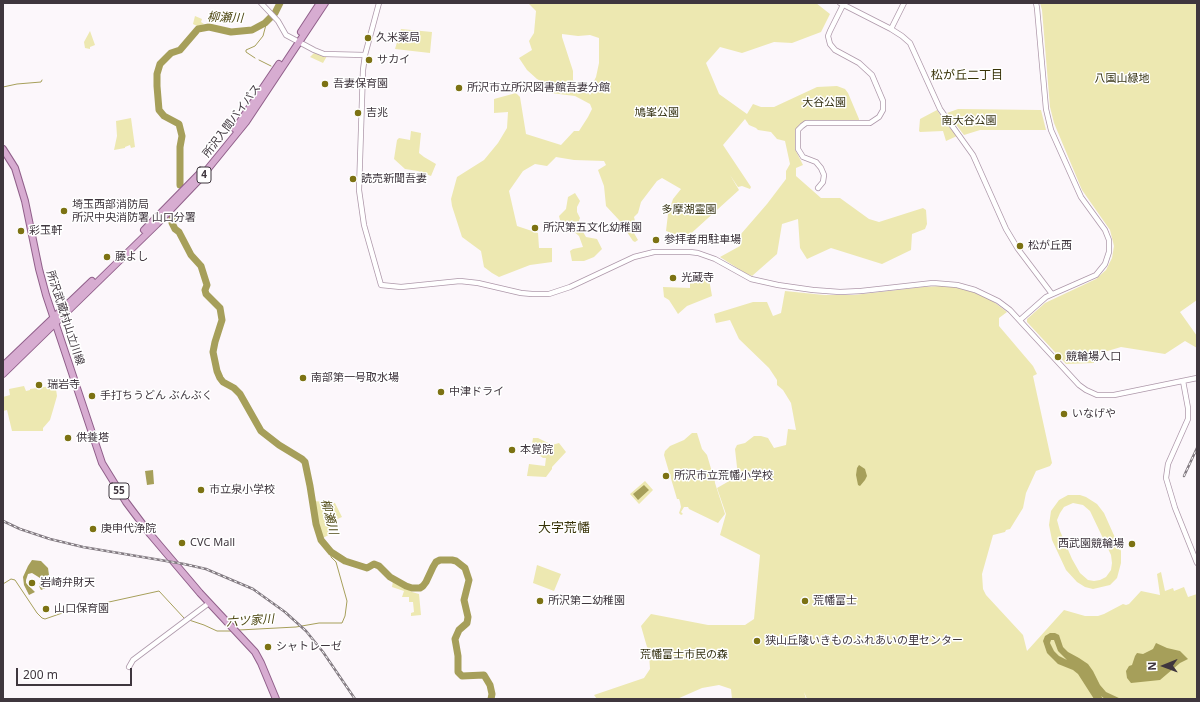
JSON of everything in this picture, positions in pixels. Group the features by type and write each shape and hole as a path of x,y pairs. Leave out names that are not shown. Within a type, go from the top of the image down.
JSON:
{"main road":[{"name":"所沢入間バイパス","path":"3,366 54,321 157,224 198,181 246,122 320,3"},
{"name":"所沢入間バイパス","path":"297,42 325,3"},
{"name":"所沢武蔵村山立川線","path":"3,149 15,168 21,186 39,269 54,321 102,463 129,506 150,534 255,652 276,699"},
{"name":"所沢入間バイパス","path":"3,374 54,321"}],"street":[{"path":"261,3 277,19 284,33 297,42 324,54 365,55"},
{"path":"379,3 365,55 362,84 359,196 365,232 381,285 401,287 460,281 478,283 521,293 548,294 570,287 639,255 654,252 690,252 715,259 751,279 778,285 814,290 845,292 929,283 957,285 975,290 998,301 1010,310 1079,385 1097,395 1111,396 1197,378"},
{"path":"891,29 904,3"},
{"path":"1020,320 1040,302 1052,294 1096,275 1105,264 1109,252 1109,240 1105,230 1081,197 1051,130 1046,109 1036,3"},
{"path":"818,188 824,182 824,175 816,162 803,157 798,150 798,130 806,123 870,123 879,117 883,110 883,101 872,75 859,63 835,50 830,44 828,36 841,4 891,29 906,40 913,49 940,109 973,154 1012,240 1052,294"},
{"path":"1183,380 1188,408 1188,418 1168,464 1166,478 1175,508 1197,563"},
{"path":"129,667 133,660 209,602"}],"green space":[{"name":"鳩峯公園","path":"528,3 816,3 830,14 821,32 792,43 774,42 742,53 720,47 706,63 719,94 747,114 753,104 761,107 774,107 817,87 837,86 845,89 859,121 807,120 799,125 796,131 795,149 803,165 796,168 796,176 821,198 840,198 869,219 879,222 923,208 926,210 927,224 925,229 912,234 911,250 882,264 831,248 807,259 800,248 798,219 782,224 777,254 752,276 745,273 720,257 740,246 741,234 786,179 786,171 790,164 785,141 777,139 771,132 758,130 749,125 745,119 723,145 751,187 750,189 742,186 738,187 730,175 739,190 686,238 666,231 668,214 673,199 681,189 662,178 657,181 641,202 638,213 634,217 636,225 631,228 638,240 635,242 619,220 606,206 604,186 598,170 606,165 604,161 574,160 556,157 547,166 535,164 523,171 509,191 517,226 538,233 539,248 552,248 552,262 530,265 499,277 484,267 481,251 462,237 451,199 457,177 484,160 498,143 507,128 508,112 494,113 494,99 516,93 520,97 526,134 561,145 574,131 579,131 592,109 590,104 575,96 551,93 548,85 537,79 527,70 519,58 532,50 529,41 534,33 536,11","holes":["562,34 578,36 590,35 599,38 599,63 593,83 593,91 590,95 584,87 573,80 573,71"]},
{"name":"八国山緑地","path":"1040,3 1197,3 1197,300 1180,312 1197,336 1197,348 1185,341 1165,354 1121,347 1094,355 1094,363 1066,364 1027,322 1027,319 1045,303 1096,279 1106,270 1112,258 1114,246 1110,230 1082,190 1054,123 1050,107 1042,10"},
{"path":"195,16 202,19 201,22 204,24 197,26 193,24"},
{"path":"401,29 432,32 430,53 395,49"},
{"path":"90,31 95,45 90,47 90,49 85,48 84,42"},
{"path":"314,53 327,56 323,63 310,57"},
{"name":"南大谷公園","path":"958,109 1041,110 1046,130 980,130 964,135 947,113"},
{"path":"937,110 957,136 946,141 943,131 919,131 920,119"},
{"path":"131,118 135,147 131,148 130,145 125,148 114,150 117,136 116,121"},
{"path":"411,131 421,133 419,153 436,164 431,176 418,171 405,169 394,159 397,140 399,138 410,140"},
{"path":"575,193 580,201 577,207 577,212 580,218 578,223 586,237 597,239 602,249 594,257 584,261 572,261 570,251 583,247 579,236 560,220 559,216 566,209 568,197"},
{"path":"690,276 709,279 712,296 687,306 678,314 669,300 664,297 663,287 690,288"},
{"name":"荒幡富士市民の森","path":"942,286 955,287 977,293 994,302 1007,312 999,318 999,326 1033,366 1037,374 1033,376 1052,463 1050,466 1036,471 1026,493 1023,508 1010,529 993,535 982,574 983,589 986,595 1023,635 1027,651 1064,610 1085,616 1098,616 1123,604 1129,604 1141,591 1160,595 1157,574 1161,572 1165,591 1173,588 1174,591 1184,587 1188,597 1197,594 1197,699 807,699 804,692 806,699 732,699 731,689 719,685 702,688 677,699 597,699 594,695 644,678 650,669 649,654 641,626 651,614 708,625 745,625 754,619 760,555 720,535 726,514 717,488 738,476 735,449 737,445 745,443 754,436 761,436 768,438 774,448 786,445 788,429 796,430 791,403 783,390 777,385 777,380 769,368 739,339 730,320 716,323 714,314 753,302 767,302 773,316 781,313 785,291 824,295 854,295"},
{"path":"24,386 26,391 51,386 51,389 56,389 57,396 50,420 43,428 43,431 12,431 7,410 3,411 3,397 10,395 9,389"},
{"path":"692,433 697,433 702,449 707,455 712,472 714,473 715,483 725,514 718,523 689,509 688,507 684,507 681,512 683,514 681,515 679,513 681,507 680,502 679,499 677,499 664,455 665,451 670,446 684,440"},
{"path":"533,438 538,438 552,445 559,443 566,452 552,467 546,477 527,476 529,464 545,466 546,458 543,458 535,452 536,448 532,444"},
{"path":"645,481 653,490 639,504 630,494"},
{"path":"1068,495 1080,495 1097,504 1104,513 1121,551 1121,563 1117,578 1110,585 1093,589 1085,587 1077,582 1066,570 1052,540 1049,525 1051,511 1059,500","holes":["1073,503 1083,505 1090,511 1111,555 1111,570 1106,577 1100,580 1088,580 1080,573 1072,559 1057,520 1064,507"]},
{"path":"314,501 335,503 342,517 335,520 336,531 323,538 316,524"},
{"path":"537,565 561,574 554,591 533,583"},
{"path":"393,581 412,592 419,594 421,615 411,616 411,613 414,612 413,602 409,602 409,597 402,597 404,591 392,587"}],"shaded area":[{"path":"859,465 865,469 867,476 860,486 858,485 856,475"},
{"path":"153,470 154,484 147,485 145,471"},
{"path":"644,485 649,490 638,500 633,494"},
{"path":"32,560 41,561 48,568 49,575 40,578 32,573 28,574 26,583 35,592 29,595 24,585 23,577"},
{"path":"50,577 52,585 41,590 39,586 40,582"},
{"path":"1050,633 1059,635 1063,647 1068,652 1088,664 1100,685 1106,692 1121,699 1105,699 1101,696 1103,699 1094,699 1078,674 1073,670 1058,664 1047,653 1043,641 1045,636","holes":["1051,640 1054,640 1058,651 1067,660 1059,656 1054,651 1050,643"]},
{"path":"1156,643 1167,648 1180,651 1188,659 1180,663 1160,680 1131,683 1127,678 1126,671 1129,666 1132,665 1135,656 1137,653 1143,654 1153,649"}],"waterway":[{"name":"柳瀬川","path":"180,185 180,147 182,136 179,124 164,116 159,110 157,74 160,64 171,53 180,50 198,29 209,27 231,32 252,30 265,23 275,13 280,3"},
{"path":"255,58 246,52 246,50 255,46 263,36 267,21"},
{"path":"259,60 271,66"},
{"path":"3,87 41,82 42,80"},
{"name":"柳瀬川","path":"172,217 172,223 175,229 179,232 191,255 201,266 207,285 205,290 206,294 220,308 222,320 213,352 220,378 223,382 234,388 240,394 261,431 305,462 316,524 321,540 331,552 345,561 367,568 374,564 379,566 390,577 412,588 420,588 423,586 436,562 440,560 456,561 465,568 469,580 464,600 468,617 467,623 459,630 455,639 458,656 458,672 462,676 484,675 490,685 492,694 491,699"},
{"name":"六ツ家川","path":"239,630 296,627 319,623 342,623 345,616 347,601 336,562 331,557 331,552"},
{"name":"六ツ家川","path":"3,584 11,579 15,580 37,613 45,619 68,611 159,591 184,618"},
{"name":"六ツ家川","path":"189,620 217,631 231,631"}],"railway":[{"path":"1184,476 1197,448"},
{"path":"3,521 20,529 50,539 83,547 206,569 253,589 285,612 306,631 323,652 355,699"}],"place":[{"name":"久米薬局","path":"368,38"},
{"name":"サカイ","path":"369,60"},
{"name":"吾妻保育園","path":"325,84"},
{"name":"所沢市立所沢図書館吾妻分館","path":"459,88"},
{"name":"吉兆","path":"358,113"},
{"name":"読売新聞吾妻","path":"353,179"},
{"name":"埼玉西部消防局 所沢中央消防署 山口分署","path":"64,211"},
{"name":"所沢第五文化幼稚園","path":"535,228"},
{"name":"彩玉軒","path":"21,231"},
{"name":"参拝者用駐車場","path":"656,240"},
{"name":"松が丘西","path":"1020,246"},
{"name":"藤よし","path":"107,257"},
{"name":"光蔵寺","path":"673,278"},
{"name":"競輪場入口","path":"1058,357"},
{"name":"南部第一号取水場","path":"303,378"},
{"name":"瑞岩寺","path":"39,385"},
{"name":"中津ドライ","path":"441,392"},
{"name":"手打ちうどん ぶんぶく","path":"92,396"},
{"name":"いなげや","path":"1064,414"},
{"name":"供養塔","path":"68,438"},
{"name":"本覚院","path":"512,450"},
{"name":"所沢市立荒幡小学校","path":"666,476"},
{"name":"市立泉小学校","path":"201,490"},
{"name":"庚申代浄院","path":"93,529"},
{"name":"CVC Mall","path":"182,543"},
{"name":"西武園競輪場","path":"1132,544"},
{"name":"岩崎弁財天","path":"32,583"},
{"name":"所沢第二幼稚園","path":"540,601"},
{"name":"荒幡富士","path":"805,601"},
{"name":"山口保育園","path":"46,609"},
{"name":"狭山丘陵いきものふれあいの里センター","path":"757,641"},
{"name":"シャトレーゼ","path":"268,647"}],"district":[{"name":"松が丘二丁目","path":"967,76"},
{"name":"大字荒幡","path":"564,528"}],"park label":[{"name":"大谷公園","path":"824,103"},
{"name":"多摩湖霊園","path":"689,210"}]}
